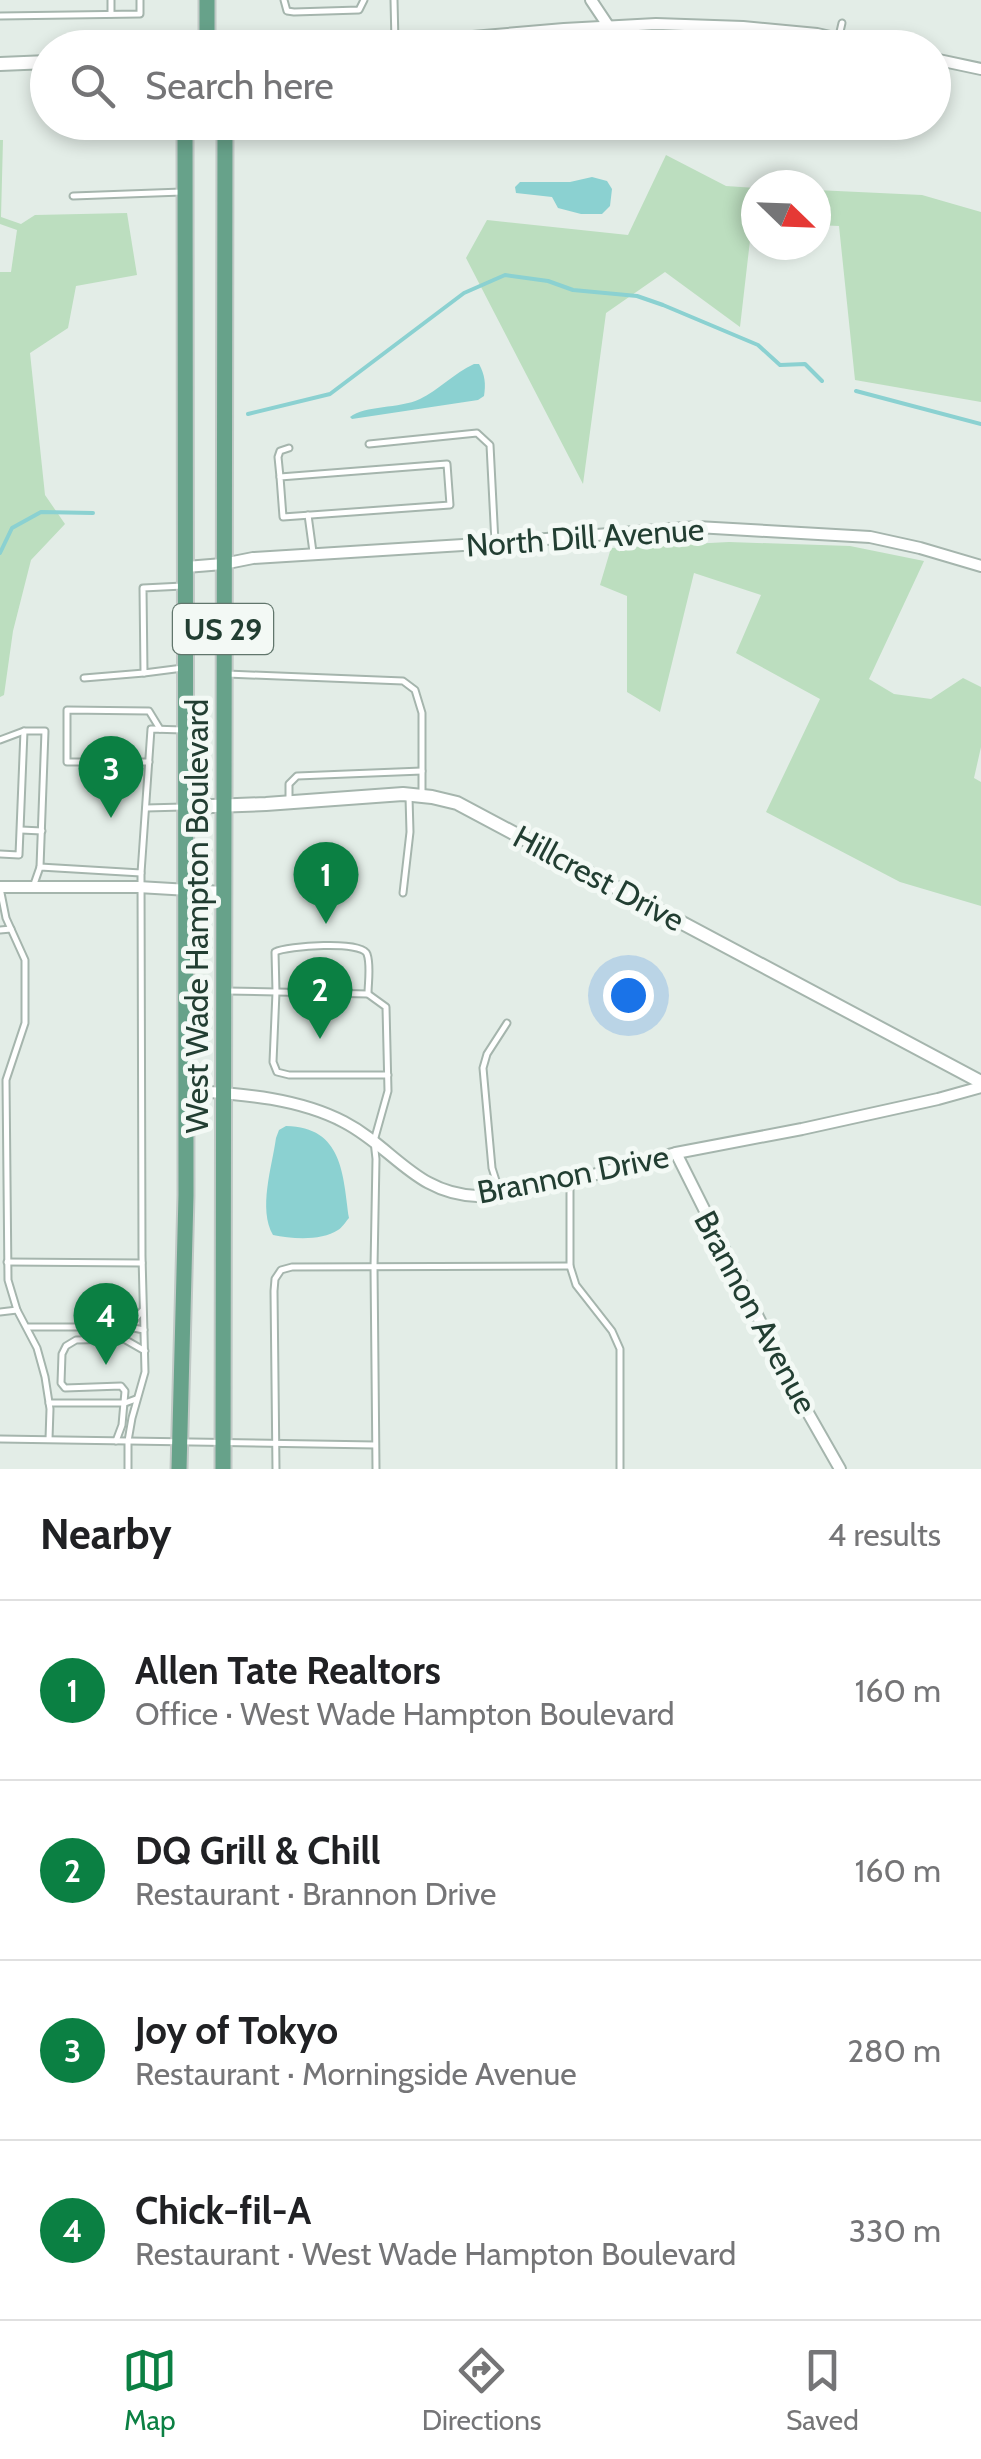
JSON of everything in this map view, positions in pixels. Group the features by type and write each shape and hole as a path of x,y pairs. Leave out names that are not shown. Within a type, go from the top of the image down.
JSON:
{"main road":[{"path":"206,0 207,30"},
{"name":"West Wade Hampton Boulevard","path":"179,1469 186,1195 185,140"},
{"name":"West Wade Hampton Boulevard","path":"224,1469 225,140"}],"street":[{"path":"590,0 609,27"},
{"path":"571,30 702,24 771,30"},
{"path":"0,64 30,63"},
{"path":"951,63 981,69"},
{"name":"North Dill Avenue","path":"186,567 253,558 667,528 870,537 981,566"},
{"name":"Hillcrest Drive","path":"186,807 415,795 456,803 981,1085"},
{"path":"0,888 141,887 224,892"},
{"name":"Brannon Drive","path":"186,1090 264,1097 321,1113 348,1124 436,1188 461,1196 570,1181 676,1153 938,1099 981,1085"},
{"name":"Brannon Avenue","path":"676,1153 783,1367 840,1469"}],"lane":[{"path":"111,0 111,14"},
{"path":"0,16 140,14 140,0"},
{"path":"284,0 287,11 294,12 359,10 364,0"},
{"path":"394,0 395,30"},
{"path":"840,30 842,23"},
{"path":"72,196 185,192"},
{"path":"369,444 477,433 490,445 495,543"},
{"path":"280,477 447,464 450,504 282,517 278,458 280,451 289,448"},
{"path":"308,515 313,554"},
{"path":"144,673 143,588 186,586"},
{"path":"84,678 185,668"},
{"path":"224,674 403,681 415,690 422,713 422,771 415,795 402,893"},
{"path":"148,762 67,762 68,710 149,712 160,729"},
{"path":"128,1469 128,1441 145,1372 141,887 150,729 186,730"},
{"path":"0,740 24,731 46,731 40,866 33,887"},
{"path":"0,854 19,855 24,731"},
{"path":"289,802 289,784 296,776 422,771"},
{"path":"146,808 186,807"},
{"path":"20,830 42,831"},
{"path":"40,866 142,873"},
{"path":"0,888 6,918 25,960 26,1023 6,1080 8,1280 17,1310 37,1348 49,1402 49,1440"},
{"path":"0,930 11,930"},
{"path":"368,994 367,954 362,948 274,952 272,1062 277,1072 289,1076 388,1074"},
{"path":"223,991 368,994 386,1007 388,1091 374,1141 376,1469"},
{"path":"500,1192 492,1168 483,1068 507,1024"},
{"path":"570,1181 570,1266 576,1285 612,1331 620,1350 620,1469"},
{"path":"8,1262 142,1263"},
{"path":"276,1469 275,1280 281,1270 570,1266"},
{"path":"128,1327 144,1308"},
{"path":"0,1312 17,1310"},
{"path":"27,1326 144,1330"},
{"path":"116,1441 125,1391 121,1386 65,1388 62,1354 70,1344 93,1339 124,1339 145,1351"},
{"path":"49,1402 125,1403 138,1399"},
{"path":"0,1439 375,1445"}],"green space":[{"path":"0,140 1,217 21,224 35,215 127,213 137,275 76,286 68,328 30,353 45,495 65,524 31,560 13,631 4,695 0,697 0,272 11,272 17,230 0,224"},
{"path":"666,155 726,186 741,187 741,260 748,260 740,327 665,272 606,313 583,484 466,258 487,220 628,235"},
{"path":"831,191 922,195 981,212 981,402 855,380 839,226 831,226"},
{"path":"729,542 850,546 924,561 869,679 894,694 931,699 963,678 981,687 981,747 974,778 981,782 981,906 900,882 766,812 820,699 736,653 761,595 694,573 660,712 627,692 627,596 600,585 611,548"}],"water":[{"path":"592,177 607,181 612,189 610,206 602,214 581,214 558,208 552,197 516,193 520,182 570,182"},
{"path":"479,364 484,380 484,396 478,400 350,417 420,399"},
{"path":"286,1126 305,1128 319,1135 337,1156 349,1218 331,1234 307,1238 273,1235 267,1213 267,1188 276,1138"}],"waterway":[{"path":"248,414 330,394 464,293 505,275 548,281 573,290 637,296 758,345 780,365 805,364 822,381"},
{"path":"856,391 981,424"},
{"path":"0,553 12,528 41,512 93,513"}],"place":[{"name":"Joy of Tokyo","path":"111,818"},
{"name":"Allen Tate Realtors","path":"326,924"},
{"name":"DQ Grill & Chill","path":"320,1039"},
{"name":"Chick-fil-A","path":"106,1365"}]}
